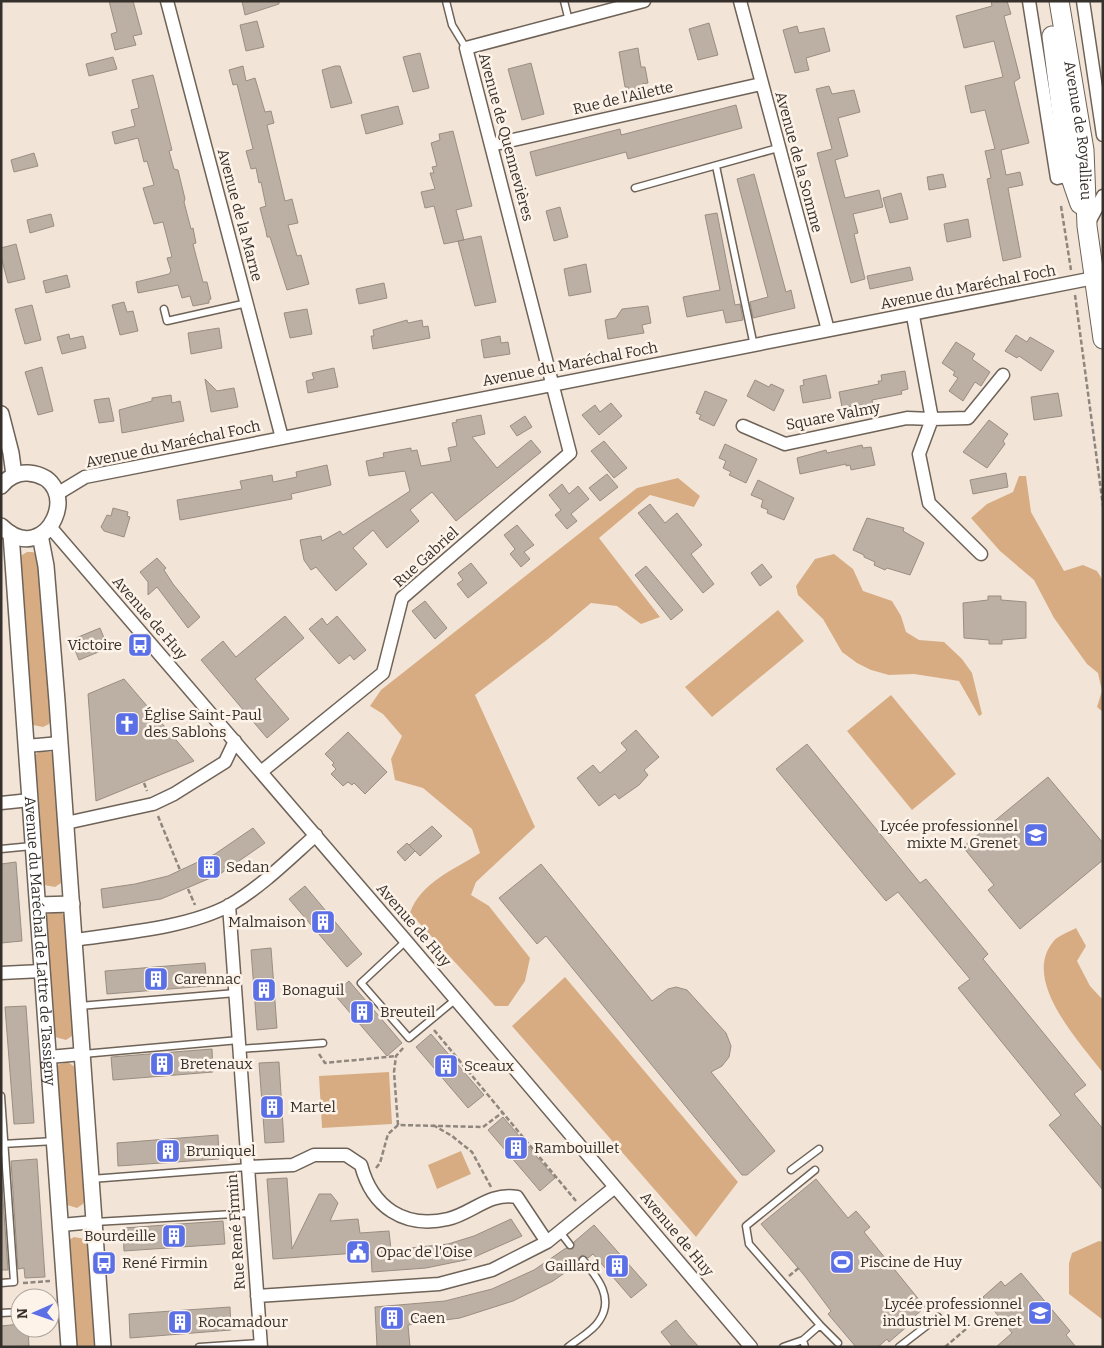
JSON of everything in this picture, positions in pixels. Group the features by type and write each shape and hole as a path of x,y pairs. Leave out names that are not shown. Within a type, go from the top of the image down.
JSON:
{"main road":[{"name":"Avenue de Royallieu","path":"1048,1 1064,176 1087,226"},
{"name":"Avenue de Royallieu","path":"1059,1 1084,150 1087,226"},
{"path":"1087,226 1103,338"}],"street":[{"name":"Avenue de la Marne","path":"167,1 282,438"},
{"name":"Avenue de Quennevières","path":"552,384 466,48 644,1"},
{"name":"Avenue de la Somme","path":"740,1 828,330"},
{"name":"Avenue de Royallieu","path":"1029,1 1064,176"},
{"name":"Avenue de Royallieu","path":"1083,1 1103,135"},
{"name":"Rue de l'Ailette","path":"491,145 761,84"},
{"name":"Avenue de Royallieu","path":"1087,226 1103,196"},
{"name":"Avenue du Maréchal Foch","path":"57,494 85,477 828,330 913,316 1094,278"},
{"path":"913,316 932,419 919,454 929,503 981,554"},
{"name":"Square Valmy","path":"743,426 785,444 907,418 968,418 1003,375"},
{"name":"Rue Gabriel","path":"261,772 382,673 402,598 570,453 552,384"},
{"path":"1,414 12,452 14,475"},
{"path":"1,486 14,475 27,473 40,476 50,483 57,494 59,506 57,518 46,531 26,538 4,529"},
{"name":"Avenue du Maréchal de Lattre de Tassigny","path":"4,529 34,846 69,1347"},
{"path":"46,531 46,566 103,1347"},
{"name":"Avenue de Huy","path":"46,531 235,741 751,1347"},
{"path":"66,823 153,804 174,794 225,762 235,741"},
{"path":"26,746 60,743"},
{"path":"1,803 30,800"},
{"path":"74,940 154,929 230,905 277,870 316,835"},
{"path":"38,905 72,904"},
{"name":"Rue René Firmin","path":"230,905 260,1345"},
{"path":"1,973 42,971"},
{"path":"49,1057 82,1054"},
{"path":"248,1167 293,1164 314,1155 346,1155 361,1164 365,1180 385,1208 415,1220 449,1219 503,1194 516,1197 547,1242"},
{"path":"257,1296 439,1284 492,1270 547,1242 615,1187"},
{"path":"61,1225 94,1222"}],"lane":[{"path":"446,1 452,25 466,48"},
{"path":"564,1 569,21"},
{"path":"635,188 778,148"},
{"path":"716,166 754,346"},
{"path":"164,309 167,321 247,303"},
{"path":"1,849 34,846"},
{"path":"406,941 361,983 409,1038 456,999"},
{"path":"79,1006 236,994"},
{"path":"82,1054 239,1044 323,1043"},
{"path":"1,1096 14,1282 1,1283"},
{"path":"3,1144 55,1141"},
{"path":"791,1170 819,1149"},
{"path":"91,1179 248,1167"},
{"path":"815,1170 746,1226 749,1244 838,1343"},
{"path":"94,1222 251,1212"},
{"path":"560,1232 570,1245"},
{"path":"568,1347 599,1321 606,1301 601,1283 583,1260"},
{"path":"60,1309 67,1309"},
{"path":"899,1347 938,1317"},
{"path":"783,1347 804,1343 820,1325"},
{"path":"199,1347 260,1345"}],"path":[{"path":"1064,176 1073,283 1103,506"},
{"path":"144,784 180,870"},
{"path":"188,889 199,916"},
{"path":"428,1022 585,1212"},
{"path":"313,1044 325,1064 396,1056"},
{"path":"398,1125 394,1072 396,1056 406,1046"},
{"path":"365,1180 380,1163 388,1134 398,1125 483,1127 503,1112"},
{"path":"433,1125 452,1136 472,1152 497,1197"},
{"path":"14,1282 64,1280"},
{"path":"945,1347 966,1329"}],"shaded area":[{"path":"1019,476 1026,476 1031,512 1064,571 1083,565 1097,571 1102,579 1103,712 1097,707 1102,691 1098,673 1087,664 1054,618 1034,580 1000,551 971,518 987,504 1013,492"},
{"path":"678,478 700,496 694,507 650,495 599,538 660,617 641,624 617,606 591,603 475,695 535,827 476,882 471,895 489,906 530,958 525,981 508,1006 495,1006 410,913 415,902 430,885 480,853 472,829 423,788 395,780 391,759 402,736 383,714 370,706 381,690 637,488"},
{"path":"27,552 33,552 40,558 52,717 49,724 43,727 33,725 30,720 19,562 22,555"},
{"path":"834,554 853,569 863,591 892,601 901,616 906,632 919,640 944,642 962,659 972,673 982,714 979,716 959,681 914,674 889,675 871,670 842,652 823,619 798,595 796,586 815,559"},
{"path":"778,610 804,641 712,717 685,687"},
{"path":"891,695 956,774 912,810 847,731"},
{"path":"41,751 51,752 54,756 64,877 61,883 55,887 44,885 42,880 32,763 36,754"},
{"path":"58,910 65,916 74,1029 72,1036 66,1040 55,1037 53,1032 44,917 52,911"},
{"path":"1076,928 1086,946 1077,961 1090,986 1103,1000 1103,1073 1057,1011 1044,975 1045,958 1053,942"},
{"path":"565,977 738,1182 696,1237 512,1026"},
{"path":"68,1062 76,1068 86,1198 83,1204 77,1208 67,1205 64,1201 54,1074 57,1065"},
{"path":"389,1072 392,1124 322,1128 319,1076"},
{"path":"461,1151 471,1174 437,1189 428,1165"},
{"path":"74,1237 85,1239 88,1243 96,1347 73,1347 66,1249 69,1240"},
{"path":"1099,1241 1103,1242 1103,1320 1069,1294 1069,1263 1072,1253"}],"building":[{"path":"109,1 133,1 142,34 133,36 136,45 115,50 111,34 117,32"},
{"path":"242,1 279,1 279,4 245,15"},
{"path":"991,1 1007,1 1011,14 1004,16 1020,78 1014,82 1029,143 1001,150 1006,175 1020,172 1023,185 1008,188 1021,257 1003,261 987,179 991,178 985,151 995,149 985,110 971,113 965,86 1003,77 994,41 964,48 956,16 992,6"},
{"path":"257,21 264,47 246,51 240,25"},
{"path":"709,23 718,55 698,60 689,29"},
{"path":"797,26 799,33 824,28 830,51 806,58 809,70 795,73 783,30"},
{"path":"638,48 641,67 645,67 648,83 642,84 646,96 632,100 628,87 625,87 619,52"},
{"path":"420,53 429,88 413,92 403,57"},
{"path":"113,57 117,69 89,76 86,64"},
{"path":"531,63 544,114 522,120 508,69"},
{"path":"243,66 246,81 255,78 265,112 271,111 274,123 267,125 285,201 292,199 298,223 288,225 297,256 301,255 309,284 287,290 270,237 267,237 260,208 266,206 261,182 259,183 256,168 251,169 246,151 253,149 237,84 233,85 229,70"},
{"path":"340,66 352,103 331,108 322,70"},
{"path":"153,75 172,150 169,151 174,169 178,170 191,229 193,228 196,243 193,244 195,252 203,282 207,282 211,299 209,303 193,306 190,296 182,298 178,285 138,293 136,282 169,274 171,271 167,258 172,257 163,222 154,224 143,188 154,185 147,161 144,162 138,138 115,144 112,132 135,126 131,110 139,108 132,80"},
{"path":"829,86 832,94 854,90 860,112 838,118 848,156 835,160 845,198 879,190 883,207 853,214 858,233 854,234 865,279 851,283 817,153 832,149 816,89"},
{"path":"736,105 742,128 628,159 626,152 536,176 530,152 620,129 621,135"},
{"path":"398,106 403,124 366,134 361,115"},
{"path":"453,131 472,206 456,210 464,240 444,244 434,206 425,208 421,192 435,189 430,173 434,173 432,167 437,166 431,143 440,140 439,134"},
{"path":"34,153 38,166 14,172 11,160"},
{"path":"754,174 786,292 791,290 795,308 753,318 750,302 768,297 737,179"},
{"path":"943,174 946,187 929,190 927,177"},
{"path":"901,193 908,219 890,223 883,198"},
{"path":"560,207 568,237 554,241 546,211"},
{"path":"717,213 735,305 740,304 743,320 726,323 723,310 687,317 683,297 720,290 705,215"},
{"path":"51,214 54,226 30,233 27,220"},
{"path":"968,219 971,237 947,242 944,224"},
{"path":"481,236 496,302 475,306 458,241"},
{"path":"16,244 25,279 8,283 1,257 1,248"},
{"path":"586,264 591,292 569,296 564,269"},
{"path":"910,267 913,280 870,289 867,276"},
{"path":"67,275 70,287 46,293 43,281"},
{"path":"384,283 387,298 359,304 356,289"},
{"path":"124,302 127,312 133,311 138,331 120,335 112,305"},
{"path":"32,305 41,340 25,344 15,309"},
{"path":"648,306 651,323 642,325 644,333 608,339 605,320 616,318 622,309"},
{"path":"307,309 312,334 290,338 284,313"},
{"path":"407,320 408,323 422,320 423,327 428,326 430,338 373,349 371,336 374,336 373,330"},
{"path":"219,328 222,348 191,354 188,333"},
{"path":"69,334 70,339 83,336 86,348 62,354 57,337"},
{"path":"1016,335 1027,342 1030,337 1054,351 1041,371 1019,356 1017,358 1005,351"},
{"path":"500,336 501,343 508,342 510,354 484,358 481,340"},
{"path":"956,342 975,354 972,359 990,372 981,386 975,382 963,401 949,391 958,378 953,375 955,372 942,363"},
{"path":"42,367 53,411 38,415 25,372"},
{"path":"334,368 338,387 308,393 306,381 314,379 312,373"},
{"path":"905,371 908,389 901,391 902,394 872,400 873,404 842,407 839,392 879,384 878,381 882,381 881,375"},
{"path":"826,375 831,398 803,403 800,386 804,385 803,380"},
{"path":"205,379 217,391 234,388 238,407 211,412"},
{"path":"755,380 769,387 771,384 784,390 774,411 747,396"},
{"path":"705,391 727,400 714,426 699,419 701,415 696,413"},
{"path":"1058,393 1062,416 1034,420 1031,397"},
{"path":"171,395 172,403 180,401 184,421 122,433 119,410 152,401 152,398"},
{"path":"109,398 114,421 99,423 94,400"},
{"path":"611,403 622,416 599,435 582,415 595,405 600,412"},
{"path":"481,415 485,434 472,437 497,468 531,440 541,452 456,521 432,492 410,510 419,521 387,548 373,530 353,548 367,564 336,591 316,567 311,570 304,560 300,540 321,536 322,541 340,531 343,535 410,491 405,471 369,476 366,461 384,457 383,453 411,448 411,451 417,450 421,466 451,461 448,448 457,446 452,423 457,422 456,420"},
{"path":"525,416 532,427 517,436 510,426"},
{"path":"989,420 1008,434 1003,441 1005,444 987,468 963,452"},
{"path":"604,441 627,468 614,478 591,451"},
{"path":"725,444 757,459 746,483 729,475 731,472 723,468 726,461 719,458"},
{"path":"862,445 863,448 871,447 875,465 851,470 850,465 846,466 846,464 800,474 797,458 826,450 827,453"},
{"path":"327,465 331,485 291,494 292,499 180,520 177,500 242,489 240,481 272,475 273,482 297,477 296,472"},
{"path":"1006,473 1008,487 973,494 970,480"},
{"path":"607,474 618,487 600,501 589,488"},
{"path":"758,480 794,498 784,520 767,513 768,510 761,507 763,500 751,495"},
{"path":"562,484 569,494 578,486 589,499 571,514 577,521 567,529 555,515 561,510 549,495"},
{"path":"650,504 665,523 677,513 702,545 691,554 714,584 703,593 638,513"},
{"path":"113,508 128,512 127,516 130,517 124,537 104,531 101,527 107,515 111,516"},
{"path":"867,518 904,528 903,531 924,543 910,575 887,568 885,570 874,565 875,562 864,557 864,555 853,550"},
{"path":"517,525 534,545 524,552 530,559 521,567 510,554 515,549 504,535"},
{"path":"157,558 166,568 164,570 173,584 200,617 188,628 157,587 148,595 148,582 140,572"},
{"path":"471,563 487,583 468,598 457,584 463,580 458,573"},
{"path":"762,564 772,577 760,586 751,573"},
{"path":"646,566 683,610 671,620 635,575"},
{"path":"988,596 1001,596 1001,600 1026,602 1026,638 1002,640 1002,644 989,644 989,640 964,638 963,603 988,600"},
{"path":"425,601 447,628 435,639 412,611"},
{"path":"285,616 304,638 255,679 289,719 267,738 201,660 223,641 236,657"},
{"path":"337,616 366,650 354,660 350,655 339,664 309,629 322,618 327,625"},
{"path":"100,628 108,648 79,660 71,640"},
{"name":"Église Saint-Paul des Sablons","path":"124,679 194,761 96,801 88,694"},
{"path":"636,730 659,757 644,770 648,775 639,785 619,799 615,794 599,806 577,778 593,765 600,773 627,750 621,743"},
{"path":"348,732 387,772 365,794 354,783 352,785 348,782 343,786 331,774 336,769 332,765 334,763 325,754"},
{"path":"807,744 920,883 926,879 988,954 983,959 1086,1085 1074,1094 1103,1129 1103,1190 1049,1125 1061,1115 958,988 970,979 898,892 886,901 776,769"},
{"path":"1048,777 1103,843 1103,860 1020,929 988,890 994,885 963,847"},
{"path":"432,826 442,836 420,856 409,845"},
{"name":"Sedan","path":"253,828 265,843 220,874 161,899 103,908 101,889 135,884 168,876 215,854"},
{"path":"407,843 415,851 405,861 397,852"},
{"path":"16,862 22,941 1,943 1,864"},
{"path":"541,864 652,1001 668,989 676,987 687,990 726,1033 731,1046 729,1057 722,1066 711,1072 775,1151 747,1175 742,1175 546,936 537,944 499,898"},
{"name":"Malmaison","path":"305,886 362,954 347,967 289,899"},
{"name":"Bonaguil","path":"271,948 277,1028 257,1030 251,950"},
{"name":"Carennac","path":"205,963 207,986 107,994 105,971"},
{"name":"Breuteil","path":"349,981 402,1043 387,1056 334,994"},
{"path":"26,1006 34,1123 14,1124 5,1007"},
{"name":"Sceaux","path":"431,1034 484,1095 468,1108 416,1047"},
{"name":"Bretenaux","path":"212,1049 213,1072 113,1080 111,1057"},
{"name":"Martel","path":"279,1062 284,1142 265,1143 259,1063"},
{"name":"Rambouillet","path":"503,1117 555,1178 540,1191 488,1130"},
{"name":"Bruniquel","path":"218,1135 219,1159 118,1166 117,1143"},
{"path":"37,1159 45,1277 25,1278 24,1268 18,1269 11,1161"},
{"path":"1,1171 8,1270 1,1270"},
{"path":"287,1178 292,1249 319,1194 331,1194 338,1203 330,1221 358,1219 360,1233 389,1231 391,1250 448,1244 474,1236 511,1219 522,1236 470,1259 426,1268 372,1272 371,1252 273,1259 267,1179"},
{"name":"Piscine de Huy","path":"816,1179 848,1218 856,1211 870,1227 864,1232 925,1307 915,1316 917,1318 889,1342 887,1339 878,1347 856,1347 828,1314 831,1311 804,1275 761,1224"},
{"name":"Bourdeille","path":"223,1221 225,1244 124,1251 123,1228"},
{"path":"594,1225 647,1285 631,1298 593,1254 588,1258 582,1255 578,1259 579,1263 553,1281 513,1301 460,1318 408,1325 410,1347 377,1347 375,1307 445,1301 492,1289 534,1270 566,1248 573,1249 574,1242"},
{"name":"Lycée professionnel industriel M. Grenet","path":"1021,1273 1070,1331 1066,1335 1076,1347 996,1347 1012,1333 983,1297 1001,1281 1005,1286"},
{"name":"Rocamadour","path":"230,1307 231,1330 130,1338 129,1314"},
{"path":"676,1320 699,1347 673,1347 661,1332"},
{"path":"10,1325 10,1338 29,1338 29,1346 1,1347 1,1326"}],"place":[{"name":"Victoire","path":"140,645"},
{"name":"Église Saint-Paul des Sablons","path":"127,724"},
{"name":"Lycée professionnel mixte M. Grenet","path":"1036,835"},
{"name":"Sedan","path":"209,867"},
{"name":"Malmaison","path":"323,922"},
{"name":"Carennac","path":"156,979"},
{"name":"Bonaguil","path":"264,990"},
{"name":"Breuteil","path":"362,1012"},
{"name":"Bretenaux","path":"162,1064"},
{"name":"Sceaux","path":"446,1066"},
{"name":"Martel","path":"272,1107"},
{"name":"Rambouillet","path":"516,1148"},
{"name":"Bruniquel","path":"168,1151"},
{"name":"Bourdeille","path":"174,1236"},
{"name":"Opac de l'Oise","path":"358,1252"},
{"name":"Piscine de Huy","path":"842,1262"},
{"name":"René Firmin","path":"104,1263"},
{"name":"Gaillard","path":"617,1266"},
{"name":"Lycée professionnel industriel M. Grenet","path":"1040,1313"},
{"name":"Caen","path":"392,1318"},
{"name":"Rocamadour","path":"180,1322"}]}
